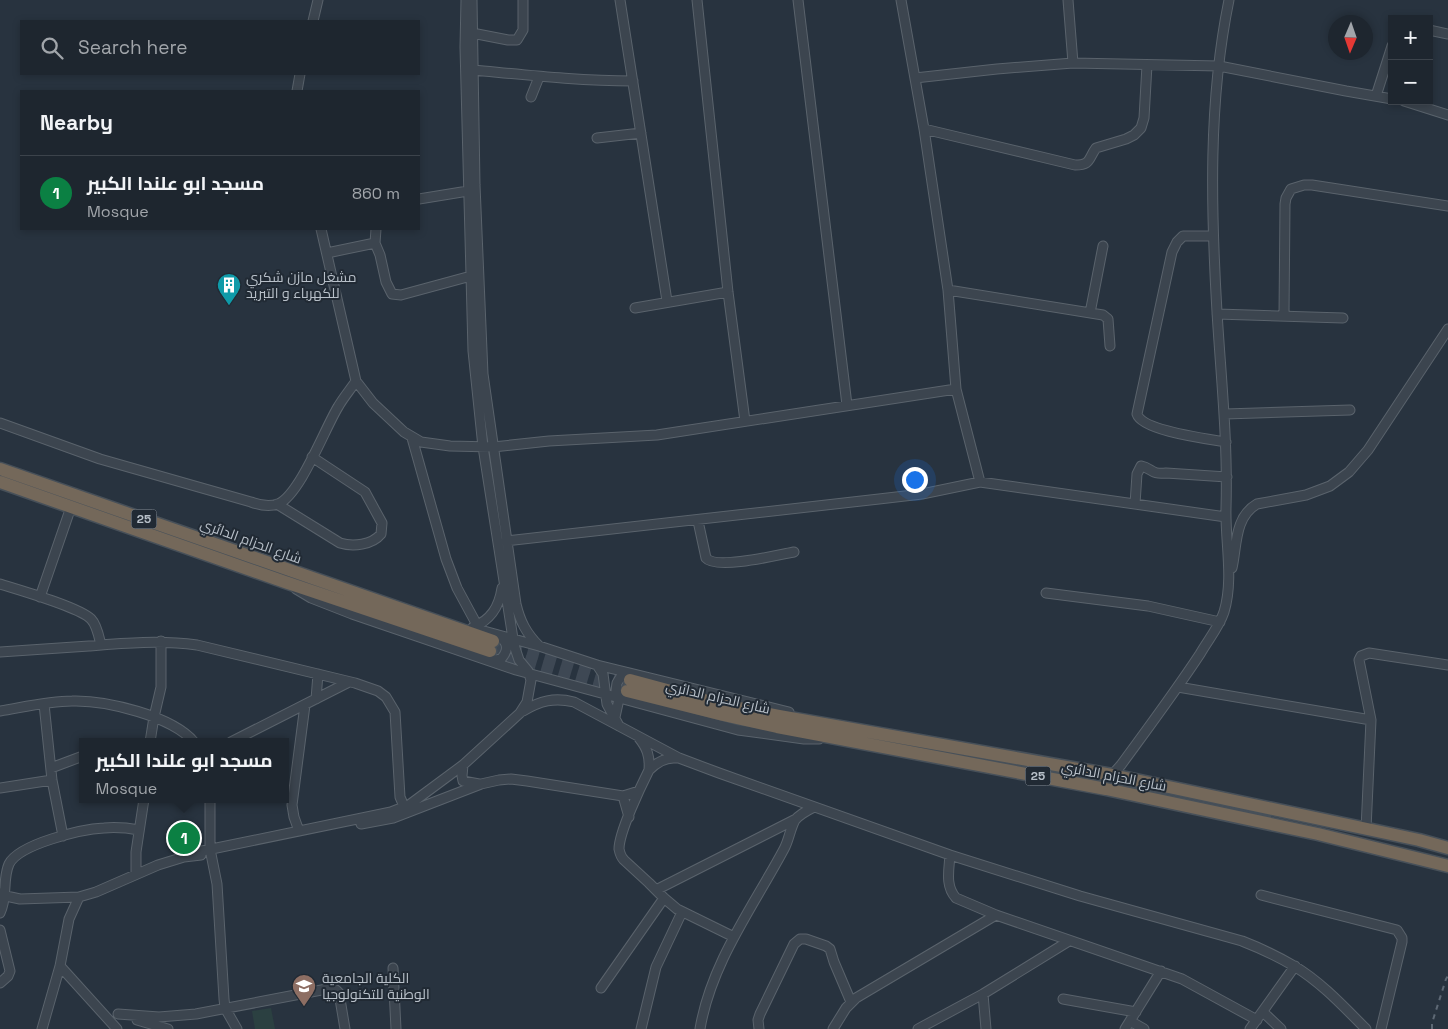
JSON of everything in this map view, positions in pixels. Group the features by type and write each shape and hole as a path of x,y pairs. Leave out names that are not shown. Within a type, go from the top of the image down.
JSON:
{"highway":[{"name":"شارع الحزام الدائري","path":"0,469 208,540 286,576"},
{"name":"شارع الحزام الدائري","path":"0,482 71,507 286,576 493,647"},
{"name":"شارع الحزام الدائري","path":"626,686 778,716 1112,775 1419,840 1448,848"},
{"name":"شارع الحزام الدائري","path":"626,686 723,715 832,738 1106,789 1318,834 1448,866"}],"street":[{"path":"313,20 318,0"},
{"path":"466,0 465,47 472,351 483,447 504,557 519,616 527,633 539,646"},
{"path":"3,895 20,898 79,897 96,892 136,874 210,851 391,812 405,811 463,765 520,713 527,702 530,690 530,674 517,656 513,639 504,581 506,542 485,395 475,185 472,0"},
{"path":"472,33 517,40 523,30 524,0"},
{"path":"620,0 668,301"},
{"path":"697,0 728,292 745,421"},
{"path":"798,0 847,405"},
{"path":"901,0 924,129 948,290 956,389 980,482"},
{"path":"1068,0 1073,63"},
{"path":"1112,775 1178,687 1220,622 1227,601 1226,442 1213,236 1213,147 1219,66 1230,0"},
{"path":"1433,31 1448,34"},
{"path":"1376,96 1388,58"},
{"path":"915,78 1073,63 1219,66 1388,98"},
{"path":"924,129 1075,165 1082,165 1089,161 1096,148 1126,139 1134,135 1141,128 1144,118 1147,65"},
{"path":"474,70 603,81 633,81"},
{"path":"297,90 300,75"},
{"path":"532,97 539,76"},
{"path":"1417,105 1448,115"},
{"path":"597,138 641,134"},
{"path":"1284,315 1285,204 1291,189 1304,185 1448,206"},
{"path":"420,199 468,191"},
{"path":"321,230 356,381 373,403 404,432 421,442 434,445 493,447 549,441 657,434 956,389"},
{"path":"376,230 375,243 380,255 386,282 392,294 401,295 471,276"},
{"path":"1213,236 1183,236 1177,242 1172,252 1137,414 1141,421 1162,429 1226,442"},
{"path":"327,253 375,243"},
{"path":"1090,313 1103,246"},
{"path":"948,290 1103,315 1108,320 1110,346"},
{"path":"635,308 728,292"},
{"path":"1217,314 1343,318"},
{"path":"1228,575 1233,566 1238,529 1253,507 1256,504 1306,495 1330,486 1349,472 1368,450 1448,329"},
{"path":"0,423 136,470 262,505 277,504 290,494 339,406 356,381"},
{"path":"1225,414 1350,410"},
{"path":"412,438 448,566 461,597 475,626 516,670 530,690"},
{"path":"277,504 300,520 344,544 363,543 375,539 381,534 382,523 365,492 312,457"},
{"path":"1135,504 1137,474 1141,466 1159,474 1166,472 1227,477"},
{"path":"506,542 922,494 980,482 1226,517"},
{"path":"40,597 71,507"},
{"path":"698,521 708,561 718,563 731,562 794,552"},
{"path":"286,576 307,572 475,626 490,617 498,607 504,581"},
{"path":"286,576 311,598 493,647 513,639 539,646 597,665 626,686"},
{"path":"0,584 83,614 91,619 96,627 101,645"},
{"path":"1046,593 1148,606 1220,622"},
{"path":"151,738 161,687 161,641"},
{"path":"0,652 161,641 197,645 350,682 378,691 392,704 396,721 400,797 405,811"},
{"path":"1366,829 1371,720 1359,660 1364,654 1369,653 1448,665"},
{"path":"597,665 603,674 605,695 609,709 619,726"},
{"path":"516,670 605,695 626,686"},
{"path":"316,699 318,674"},
{"path":"239,738 350,682"},
{"path":"615,717 626,686"},
{"path":"1178,687 1371,720"},
{"path":"520,713 547,700 564,699 574,702 679,758 814,807 950,855 1080,896 1242,942 1266,951 1295,966 1334,998 1366,1029"},
{"path":"0,711 44,704 85,701 128,709 154,717 174,725 191,738"},
{"path":"44,704 52,780 63,836"},
{"path":"299,831 292,805 305,705"},
{"path":"638,736 648,753 649,770"},
{"path":"51,768 79,758"},
{"path":"679,758 666,758 649,770 639,791 620,843 621,856 664,898 682,912 734,937"},
{"path":"463,765 463,781 481,784"},
{"path":"210,851 384,820 481,784 511,779 623,796 639,791"},
{"path":"0,788 52,780"},
{"path":"623,796 629,817"},
{"path":"136,874 135,860 143,803"},
{"path":"210,803 210,851 217,884 225,1008 237,1029"},
{"path":"656,890 796,819 814,807"},
{"path":"700,1029 708,991 754,899 785,847 796,819"},
{"path":"0,913 6,873 15,856 23,850 87,830 106,828 139,830"},
{"path":"950,855 949,881 950,889 954,895 996,915 1182,979 1257,1020"},
{"path":"1262,895 1397,930 1402,942 1381,1029"},
{"path":"42,1029 60,966 69,919 79,897"},
{"path":"65,898 69,919"},
{"path":"601,988 664,898"},
{"path":"641,1029 656,967 682,912"},
{"path":"833,1029 851,1002 996,915"},
{"path":"0,930 10,971 8,976 0,983"},
{"path":"759,1029 758,1020 760,1014 794,944 800,939 826,946 830,949 851,1002"},
{"path":"918,1029 983,994 1068,941"},
{"path":"60,966 117,1029"},
{"path":"1250,1029 1295,966"},
{"path":"393,968 396,1029"},
{"path":"1125,1029 1161,971"},
{"path":"118,1014 144,1016 196,1014 332,988 339,993 345,1029"},
{"path":"983,994 986,1029"},
{"path":"1063,999 1136,1012"},
{"path":"98,1008 168,1029"},
{"path":"1263,1012 1281,1029"},
{"path":"104,1029 106,1017"},
{"path":"1130,1021 1144,1029"}],"green space":[{"path":"271,1008 275,1029 255,1029 252,1011"}],"tunnel":[{"path":"493,641 630,680"},
{"path":"490,651 627,691"}],"railway":[{"path":"1432,1029 1432,1023 1448,976"}],"place":[{"name":"مشغل مازن شكري للكهرباء و التبريد","path":"229,306"},
{"name":"مسجد ابو علندا الكبير","path":"184,838"},
{"name":"الكلية الجامعية الوطنية للتكنولوجيا","path":"304,1007"}]}
